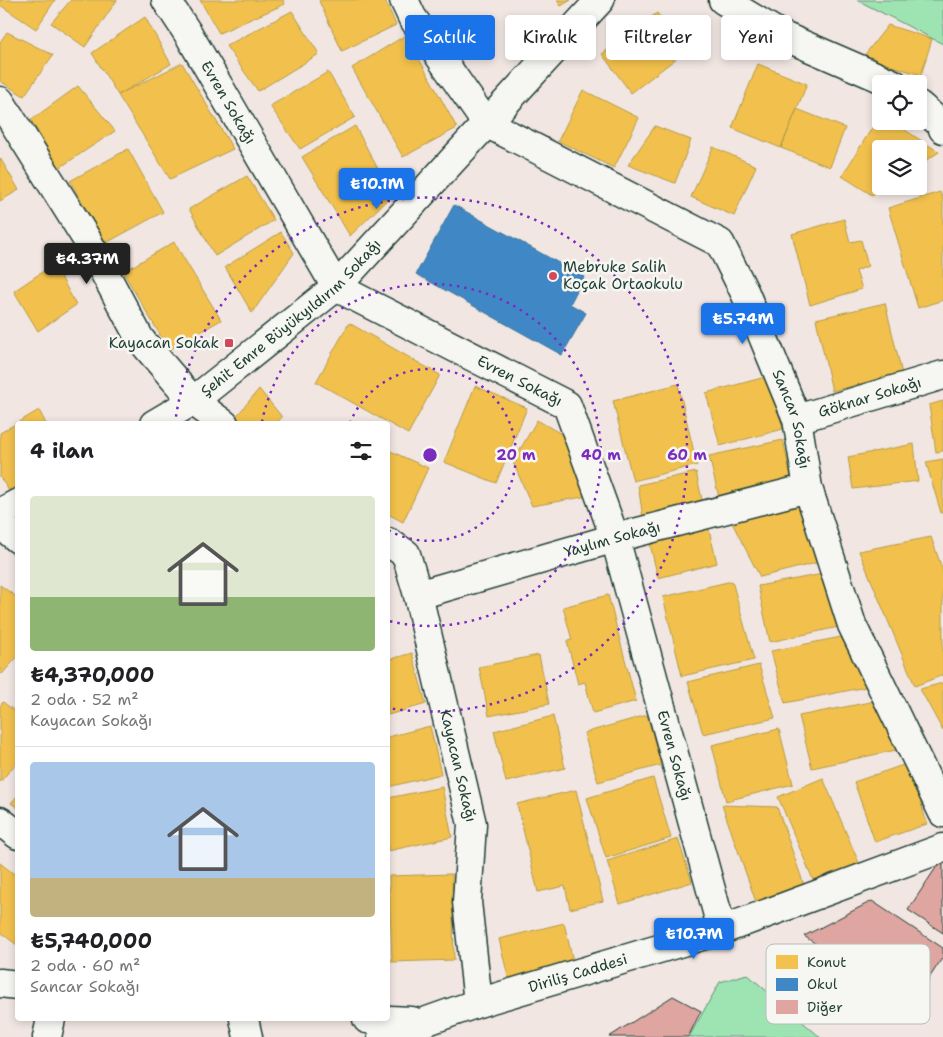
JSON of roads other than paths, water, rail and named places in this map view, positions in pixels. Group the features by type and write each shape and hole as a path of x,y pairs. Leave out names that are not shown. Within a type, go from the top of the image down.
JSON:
{"street":[{"name":"Evren Sokağı","path":"166,0 189,34 336,287 567,405 615,538 722,930"},
{"name":"Sancar Sokağı","path":"404,0 412,18 486,123 720,243 745,293 796,419 808,488 852,625 943,813"},
{"name":"Şehit Emre Büyükyıldırım Sokağı","path":"159,421 193,401 336,287 600,0"},
{"path":"723,0 781,36 873,75"},
{"path":"0,101 86,238 140,339 193,401 220,421"},
{"path":"927,112 943,128"},
{"name":"Göknar Sokağı","path":"796,419 943,375"},
{"name":"Yaylım Sokağı","path":"418,595 615,538 808,488"},
{"path":"0,513 15,505"},
{"path":"0,524 15,536"},
{"name":"Kayacan Sokağı","path":"390,543 406,554 418,595 472,824 467,902 478,1003"},
{"path":"0,821 15,833"},
{"name":"Diriliş Caddesi","path":"382,1037 478,1003 722,930 943,848"},
{"path":"0,983 15,985"},
{"path":"390,1020 426,1022"},
{"path":"47,1037 51,1021"},
{"path":"244,1021 248,1037"}],"place":[{"name":"Mebruke Salih Koçak Ortaokulu","path":"553,276"},
{"name":"Kayacan Sokak","path":"229,343"}]}
